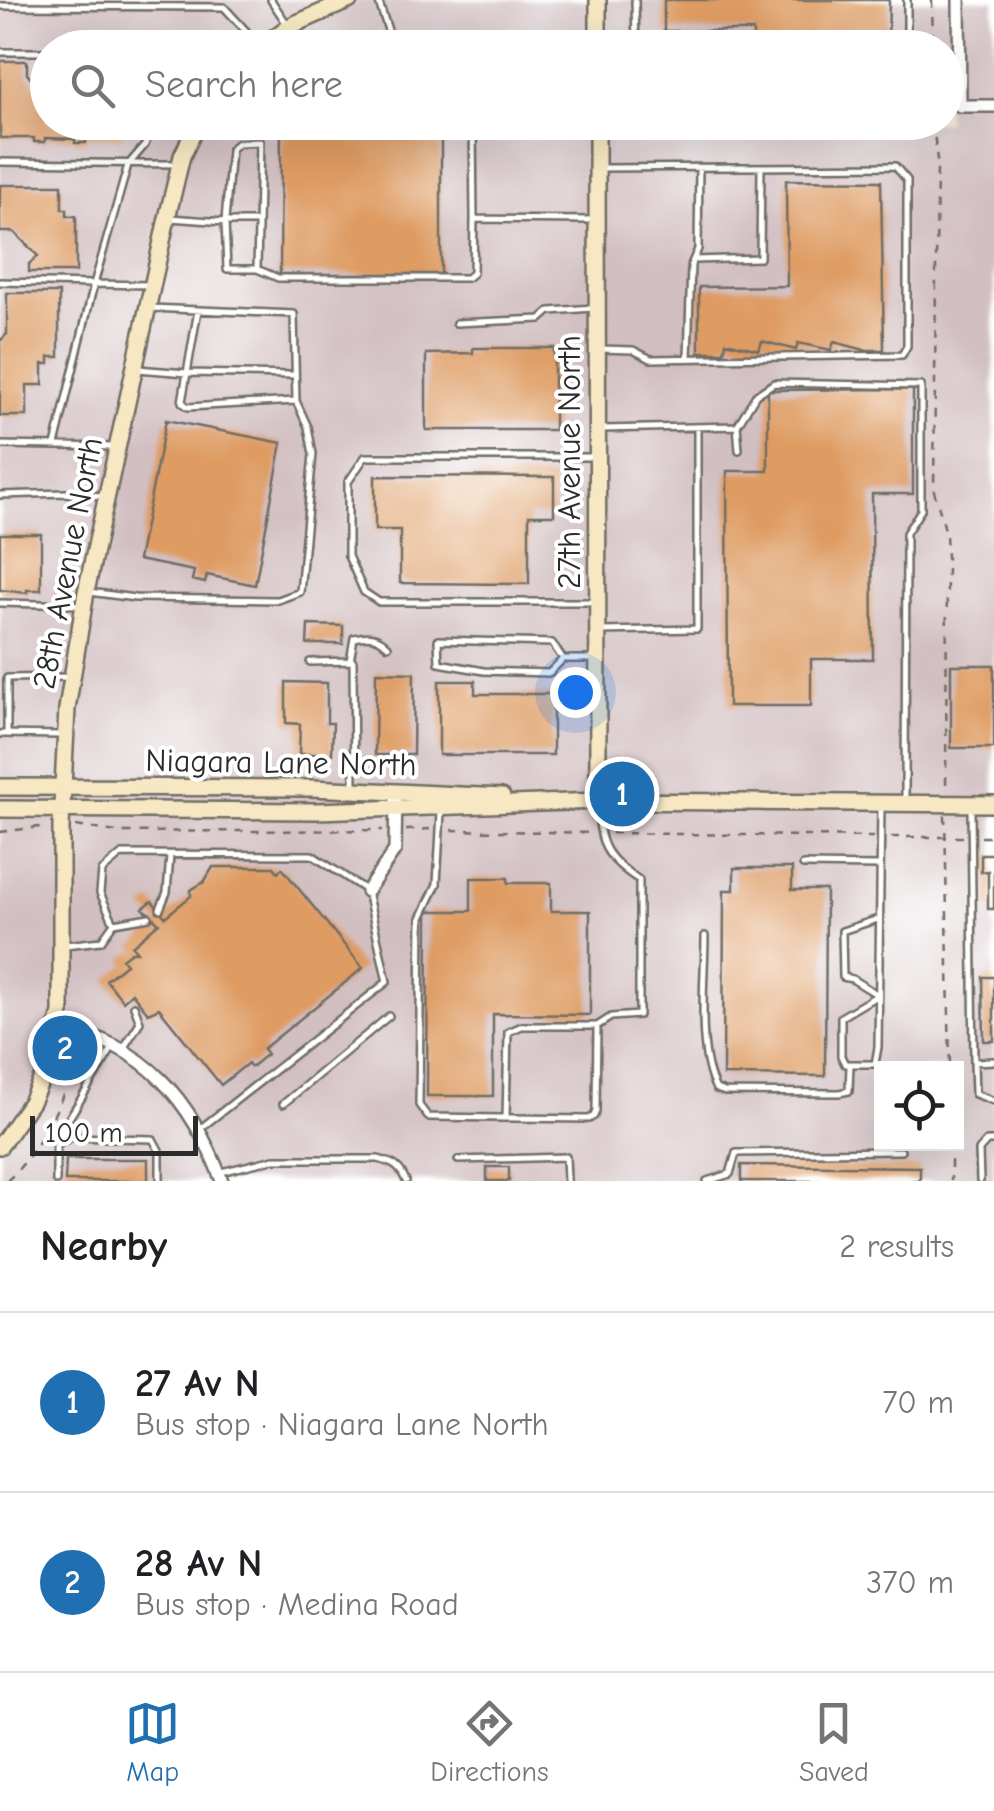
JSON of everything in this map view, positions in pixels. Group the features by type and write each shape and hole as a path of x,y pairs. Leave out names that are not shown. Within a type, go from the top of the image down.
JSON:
{"street":[{"path":"284,30 350,0"},
{"path":"598,0 598,30"},
{"path":"959,0 959,30"},
{"path":"964,106 994,106"},
{"name":"28th Avenue North","path":"3,1136 31,1102 58,1027 63,946 65,735 73,676 85,598 152,284 180,164 190,140"},
{"name":"27th Avenue North","path":"597,140 598,801"},
{"name":"Niagara Lane North","path":"0,787 396,791 561,802"},
{"path":"367,891 395,850 396,791"},
{"name":"Niagara Lane North","path":"0,809 396,810 598,801 994,804"},
{"path":"58,1027 119,1047 155,1072 198,1130 220,1177"}],"lane":[{"path":"271,0 288,27"},
{"path":"378,0 386,30"},
{"path":"635,0 636,30"},
{"path":"907,0 907,30"},
{"path":"0,6 222,3 245,30"},
{"path":"0,52 30,52"},
{"path":"55,445 128,164 147,140"},
{"path":"256,270 260,142 238,144 230,149 225,222 228,269 256,270 278,278 467,278 473,273 473,140"},
{"path":"0,162 180,164"},
{"path":"694,260 760,258 761,166"},
{"path":"597,168 895,166 907,180 907,346 902,355 651,359 633,350 597,348"},
{"path":"688,358 698,249 699,167"},
{"path":"167,218 258,222"},
{"path":"474,219 597,220"},
{"path":"0,282 152,284"},
{"path":"0,604 85,598 278,600 300,592 313,454 308,427 296,401 294,314 147,308"},
{"path":"456,322 541,319 550,311 597,308"},
{"path":"198,310 182,402 188,407 296,401"},
{"path":"134,368 294,375"},
{"path":"739,450 737,425 756,395 774,383 921,386 921,510 906,533 905,804"},
{"path":"597,429 737,425"},
{"path":"598,631 697,630 697,427"},
{"path":"0,445 118,447"},
{"path":"595,602 379,602 364,592 348,556 348,482 365,457 596,457"},
{"path":"0,495 106,496"},
{"path":"354,790 350,661 354,638 368,635 380,638 388,646"},
{"path":"563,659 552,643 438,640 439,663 484,671 549,673 563,659 598,660"},
{"path":"310,662 350,661"},
{"path":"65,735 3,734 8,678 73,676"},
{"path":"506,1118 508,1032 522,1026 597,1026 611,1017 639,1016 640,880 611,859 599,833 598,801"},
{"path":"878,995 841,1017 845,1064 875,1064 878,995 878,866 881,804"},
{"path":"971,804 975,1094 994,1102"},
{"path":"441,809 437,884 421,918 419,1105 428,1117 594,1116 597,1026"},
{"path":"114,924 100,893 102,871 122,854 312,855 367,891 387,982 198,1130"},
{"path":"160,909 167,892 170,856"},
{"path":"803,865 878,866"},
{"path":"63,946 101,941 114,924 149,917"},
{"path":"878,919 842,930 843,977 878,995"},
{"path":"706,936 705,1048 708,1076 716,1089 850,1091 850,1064"},
{"path":"62,1140 62,1128 140,1022 134,1006"},
{"path":"283,1104 389,1016"},
{"path":"974,1062 994,1061"},
{"path":"56,1181 56,1146 71,1137 153,1139 160,1152 160,1181"},
{"path":"980,1181 980,1150 987,1141 994,1141"},
{"path":"707,1181 730,1177 736,1154 901,1151"},
{"path":"458,1160 566,1157 567,1181"},
{"path":"220,1177 274,1159 378,1159 402,1170 406,1181"}],"path":[{"path":"932,0 933,30"},
{"path":"935,140 934,491 946,532 946,790"},
{"path":"945,816 950,1061"},
{"path":"0,832 49,826"},
{"path":"76,826 153,832 441,829 994,837"},
{"path":"7,1181 35,1152 64,1094 85,1033"},
{"path":"951,1151 951,1181"}],"shaded area":[{"path":"0,0 994,0 994,1181 0,1181"}],"building":[{"path":"664,0 889,0 888,30 664,30"},
{"path":"0,61 27,61 30,138 0,138"},
{"path":"281,140 441,140 441,274 280,274"},
{"path":"786,180 881,181 884,350 865,350 834,342 831,350 798,343 796,350 762,341 759,350 726,342 724,352 699,352 699,287 787,286"},
{"path":"0,185 62,185 62,209 67,209 67,216 76,216 76,272 29,272 29,264 38,256 14,232 0,232"},
{"path":"7,293 59,293 59,357 49,357 49,364 43,364 43,385 27,385 27,416 0,416 0,341 7,334"},
{"path":"473,348 554,348 554,430 426,430 426,354 473,353"},
{"path":"913,389 913,494 872,494 873,659 811,659 811,706 728,706 727,471 768,471 768,390"},
{"path":"166,420 282,443 255,585 207,575 205,583 192,580 194,571 138,560"},
{"path":"375,476 554,477 554,515 529,515 529,584 400,583 400,530 375,530"},
{"path":"0,534 41,534 41,590 0,590"},
{"path":"308,625 343,626 343,644 307,644"},
{"path":"951,665 994,665 994,748 951,748"},
{"path":"376,672 414,673 413,755 375,755"},
{"path":"439,681 475,681 475,694 553,694 553,755 439,755"},
{"path":"286,682 327,683 327,723 333,723 332,754 299,754 300,724 286,723"},
{"path":"981,854 994,854 994,909 988,909 988,871 981,872"},
{"path":"213,867 274,867 278,872 282,868 363,968 263,1049 267,1054 251,1067 248,1063 221,1085 159,1008 148,1013 132,993 123,1001 106,980 126,964 122,959 137,952 132,946 159,923 143,908 152,901 165,917 191,896 191,890 204,882"},
{"path":"734,868 792,868 792,890 826,890 825,1076 723,1075 724,890 734,890"},
{"path":"471,878 551,883 551,911 590,911 590,1015 493,1014 493,1096 427,1096 428,911 471,911"},
{"path":"983,977 994,977 994,1041 984,1041"},
{"path":"66,1159 148,1159 148,1181 65,1181"},
{"path":"741,1165 920,1167 920,1181 741,1181"},
{"path":"487,1167 509,1167 509,1181 487,1181"}],"place":[{"name":"27 Av N","path":"622,794"},
{"name":"28 Av N","path":"65,1048"}]}
